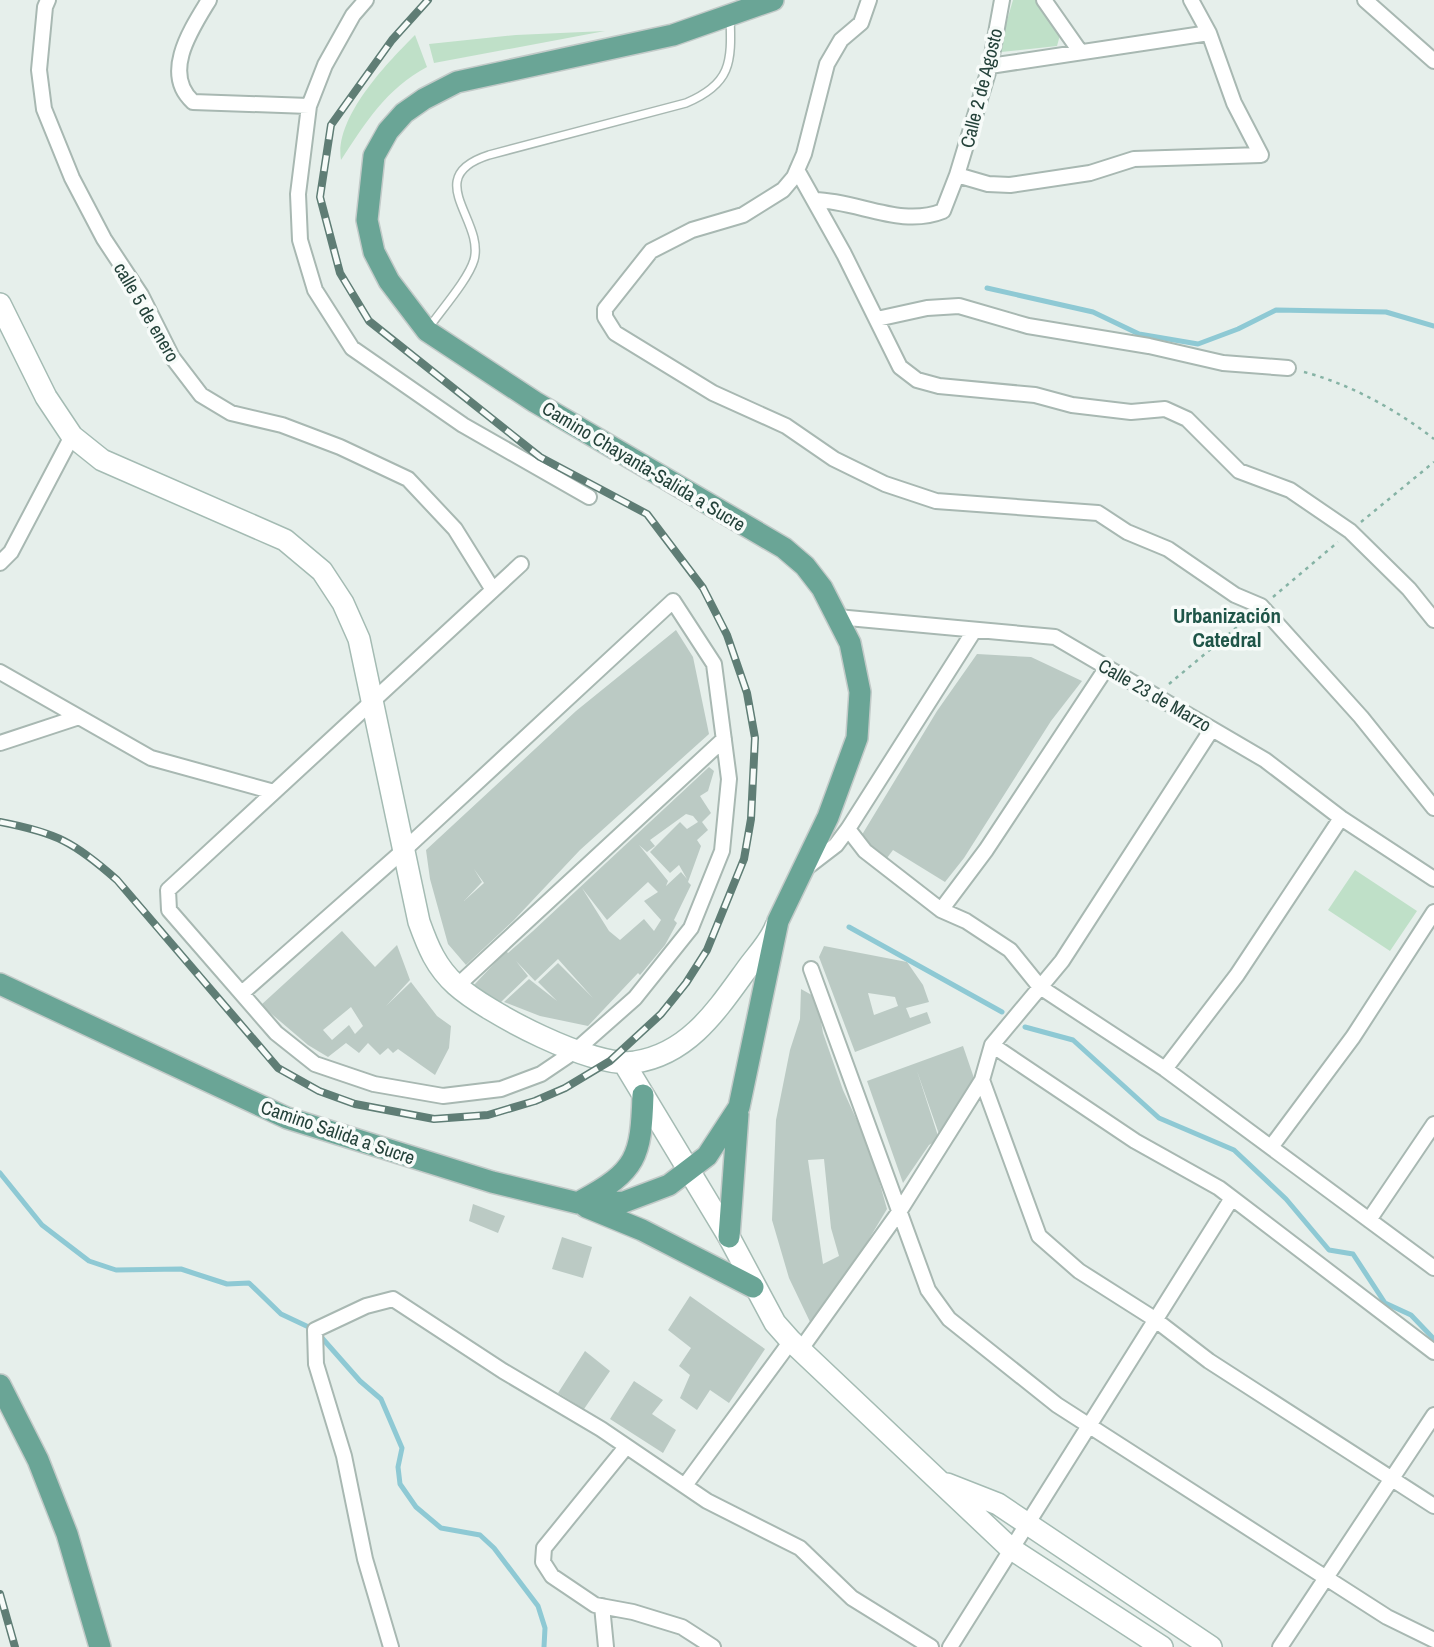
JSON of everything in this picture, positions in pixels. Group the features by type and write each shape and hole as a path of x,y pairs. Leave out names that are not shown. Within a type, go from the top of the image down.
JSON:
{"main road":[{"name":"Camino Chayanta-Salida a Sucre","path":"690,1170 707,1156 739,1107 778,921 828,817 857,738 860,692 850,643 822,588 805,566 784,548 536,402 427,331 389,281 374,252 367,220 374,156 404,113 457,82 673,35 733,6 773,0"},
{"path":"0,304 46,397 72,436 102,460 285,540 322,571 343,603 359,639 419,922 433,959 457,986 525,1028 575,1051 624,1063 660,1055 700,1030 775,930 778,921"},
{"name":"Camino Salida a Sucre","path":"0,984 287,1118 492,1182 578,1203 624,1202 669,1185 690,1170"},
{"path":"624,1063 729,1237 753,1287 775,1323 942,1482 976,1519 1010,1548 1162,1647"},
{"path":"578,1203 603,1189 625,1171 639,1150 643,1095"},
{"path":"729,1237 739,1107"},
{"path":"578,1203 642,1230 753,1287"},
{"path":"0,1385 38,1460 67,1534 100,1647"},
{"path":"942,1482 998,1504 1211,1647"}],"street":[{"name":"calle 5 de enero","path":"48,0 39,71 44,109 72,178 104,239 141,295 172,357 201,395 232,413 282,425 329,442 408,479 455,529 493,590"},
{"path":"209,0 186,39 179,75 186,95 193,102 309,106"},
{"path":"366,0 353,15 325,65 309,106 298,194 300,240 315,290 352,348 463,425 589,497"},
{"path":"869,0 861,23 841,40 827,64 797,170 783,190 743,215 692,230 651,251 606,309 605,317 615,333 713,393 786,426 834,459 885,484 936,501 1098,513 1127,532 1168,549 1235,595 1261,606 1361,717 1434,808"},
{"name":"Calle 2 de Agosto","path":"815,200 839,201 905,218 927,217 943,211 957,176 990,66 1002,0"},
{"path":"1044,0 1079,51"},
{"path":"957,176 988,184 1010,184 1090,173 1134,159 1261,155 1234,103 1209,33 1191,0"},
{"path":"1365,0 1434,61"},
{"path":"990,66 1209,33"},
{"path":"797,170 901,367 917,380 939,386 1035,395 1072,405 1131,412 1165,409 1187,419 1239,471 1290,490 1350,531 1409,589 1434,620"},
{"path":"877,319 927,308 959,306 1028,326 1149,346 1223,363 1288,368"},
{"path":"0,563 5,548 72,436"},
{"path":"242,993 404,850 673,601 714,664 729,779 722,851 691,928 635,998 575,1051 541,1074 501,1089 443,1096 374,1084 315,1063 276,1033 169,910 167,890 521,564"},
{"name":"Calle 23 de Marzo","path":"837,617 1055,637 1265,760 1341,818 1433,876"},
{"path":"803,870 836,845 848,829 974,631"},
{"path":"941,910 986,850 1107,667"},
{"path":"0,672 150,758 274,792"},
{"path":"0,743 79,717"},
{"path":"686,1484 899,1212 982,1080 992,1045 1062,961 1212,729"},
{"path":"457,986 724,738"},
{"path":"1164,1069 1237,975 1341,818"},
{"path":"848,829 865,851 941,910 966,921 1010,950 1040,986 1164,1069 1434,1268"},
{"path":"1272,1147 1353,1037 1434,912"},
{"path":"811,969 928,1290 949,1319 1057,1405 1387,1617 1434,1640"},
{"path":"992,1045 1135,1141 1232,1198 1434,1352"},
{"path":"982,1080 1039,1236 1079,1271 1153,1318 1209,1361 1434,1506"},
{"path":"1369,1220 1434,1124"},
{"path":"950,1647 1010,1548 1091,1426 1153,1318 1232,1198"},
{"path":"391,1647 365,1559 344,1456 316,1363 315,1330 366,1306 393,1299 686,1484 707,1501 800,1548 852,1598 931,1647"},
{"path":"1280,1647 1434,1415"},
{"path":"626,1447 544,1548 543,1562 552,1576 595,1605 633,1612 682,1627 713,1647"},
{"path":"602,1606 606,1647"}],"lane":[{"path":"427,331 474,260 475,243 456,190 461,170 481,158 686,103 710,93 724,74 731,50 733,6"}],"path":[{"path":"1288,368 1320,376 1405,417 1434,439"},
{"path":"1155,696 1434,462"}],"green space":[{"path":"1013,0 1040,0 1060,35 1057,46 1001,52 999,48"},
{"path":"605,31 434,63 429,44 516,35"},
{"path":"415,35 427,67 388,96 341,160 341,144 354,109 377,76"},
{"path":"1355,870 1417,911 1390,951 1328,910"}],"building":[{"path":"676,630 693,657 709,734 580,850 514,920 466,965 448,944 430,879 426,850 576,711","holes":["474,869 484,883 464,901 482,882"]},
{"path":"977,654 1031,657 1082,681 1051,721 964,858 945,882 893,850 887,858 860,838 937,711"},
{"path":"709,767 714,771 708,791 700,796 711,813 702,822 708,830 697,840 701,846 688,882 691,885 674,920 677,923 665,945 640,975 638,973 588,1026 540,1016 504,1002 529,979 557,1001 538,982 558,963 593,998 558,959 535,981 516,961 528,976 500,1003 474,985 506,951 508,953","holes":["686,814 693,816 698,822 687,829 680,822 650,852 670,873 679,865 687,879 681,872 666,886 668,881 639,845 647,852 655,846 650,840","648,882 658,892 644,901 661,920 654,931 644,919 620,940 609,931 582,888 607,920"]},
{"path":"342,931 375,967 397,945 410,980 386,1006 411,982 437,1016 451,1026 449,1048 435,1075 398,1049 393,1053 388,1048 380,1055 368,1043 359,1053 346,1043 328,1057 308,1045 261,1005","holes":["351,1007 363,1026 355,1034 349,1025 332,1040 323,1030"]},
{"path":"824,946 907,962 923,985 929,1002 906,1008 910,1018 927,1012 931,1023 855,1052 819,957","holes":["868,993 895,997 898,1006 874,1015"]},
{"path":"801,989 817,998 823,1033 843,1090 870,1149 887,1209 848,1274 811,1324 789,1278 772,1220 776,1120 790,1050 800,1019","holes":["824,1159 831,1228 839,1256 823,1264 808,1160"]},
{"path":"963,1046 975,1081 940,1137 917,1071 939,1139 929,1145 903,1183 867,1081"},
{"path":"473,1204 505,1216 498,1233 469,1221"},
{"path":"562,1237 592,1247 583,1278 552,1269"},
{"path":"690,1296 765,1349 729,1403 710,1390 697,1410 680,1398 690,1375 679,1366 691,1348 668,1330"},
{"path":"585,1351 610,1371 584,1409 558,1393"},
{"path":"634,1381 663,1400 652,1414 676,1430 663,1453 610,1419"}],"waterway":[{"path":"987,288 1093,312 1139,334 1198,344 1238,329 1276,310 1386,312 1434,326"},
{"path":"849,927 1002,1012"},
{"path":"1025,1027 1073,1040 1159,1118 1234,1150 1286,1199 1329,1250 1353,1254 1385,1303 1411,1315 1434,1339"},
{"path":"0,1173 42,1225 89,1261 116,1270 181,1269 227,1284 249,1283 281,1314 315,1330 360,1381 381,1399 402,1448 398,1467 400,1484 416,1507 441,1528 480,1535 494,1548 538,1606 545,1628 544,1647"}],"railway":[{"path":"0,822 36,830 64,841 89,856 117,880 278,1068 319,1091 355,1104 434,1119 488,1115 535,1101 565,1088 610,1061 661,1014 686,983 707,950 744,859 751,819 755,738 747,693 727,635 703,588 647,514 540,457 369,321 340,273 320,197 331,125 392,40 428,0"},
{"path":"0,1594 15,1647"}],"district":[{"name":"Urbanización Catedral","path":"1227,628"}]}
